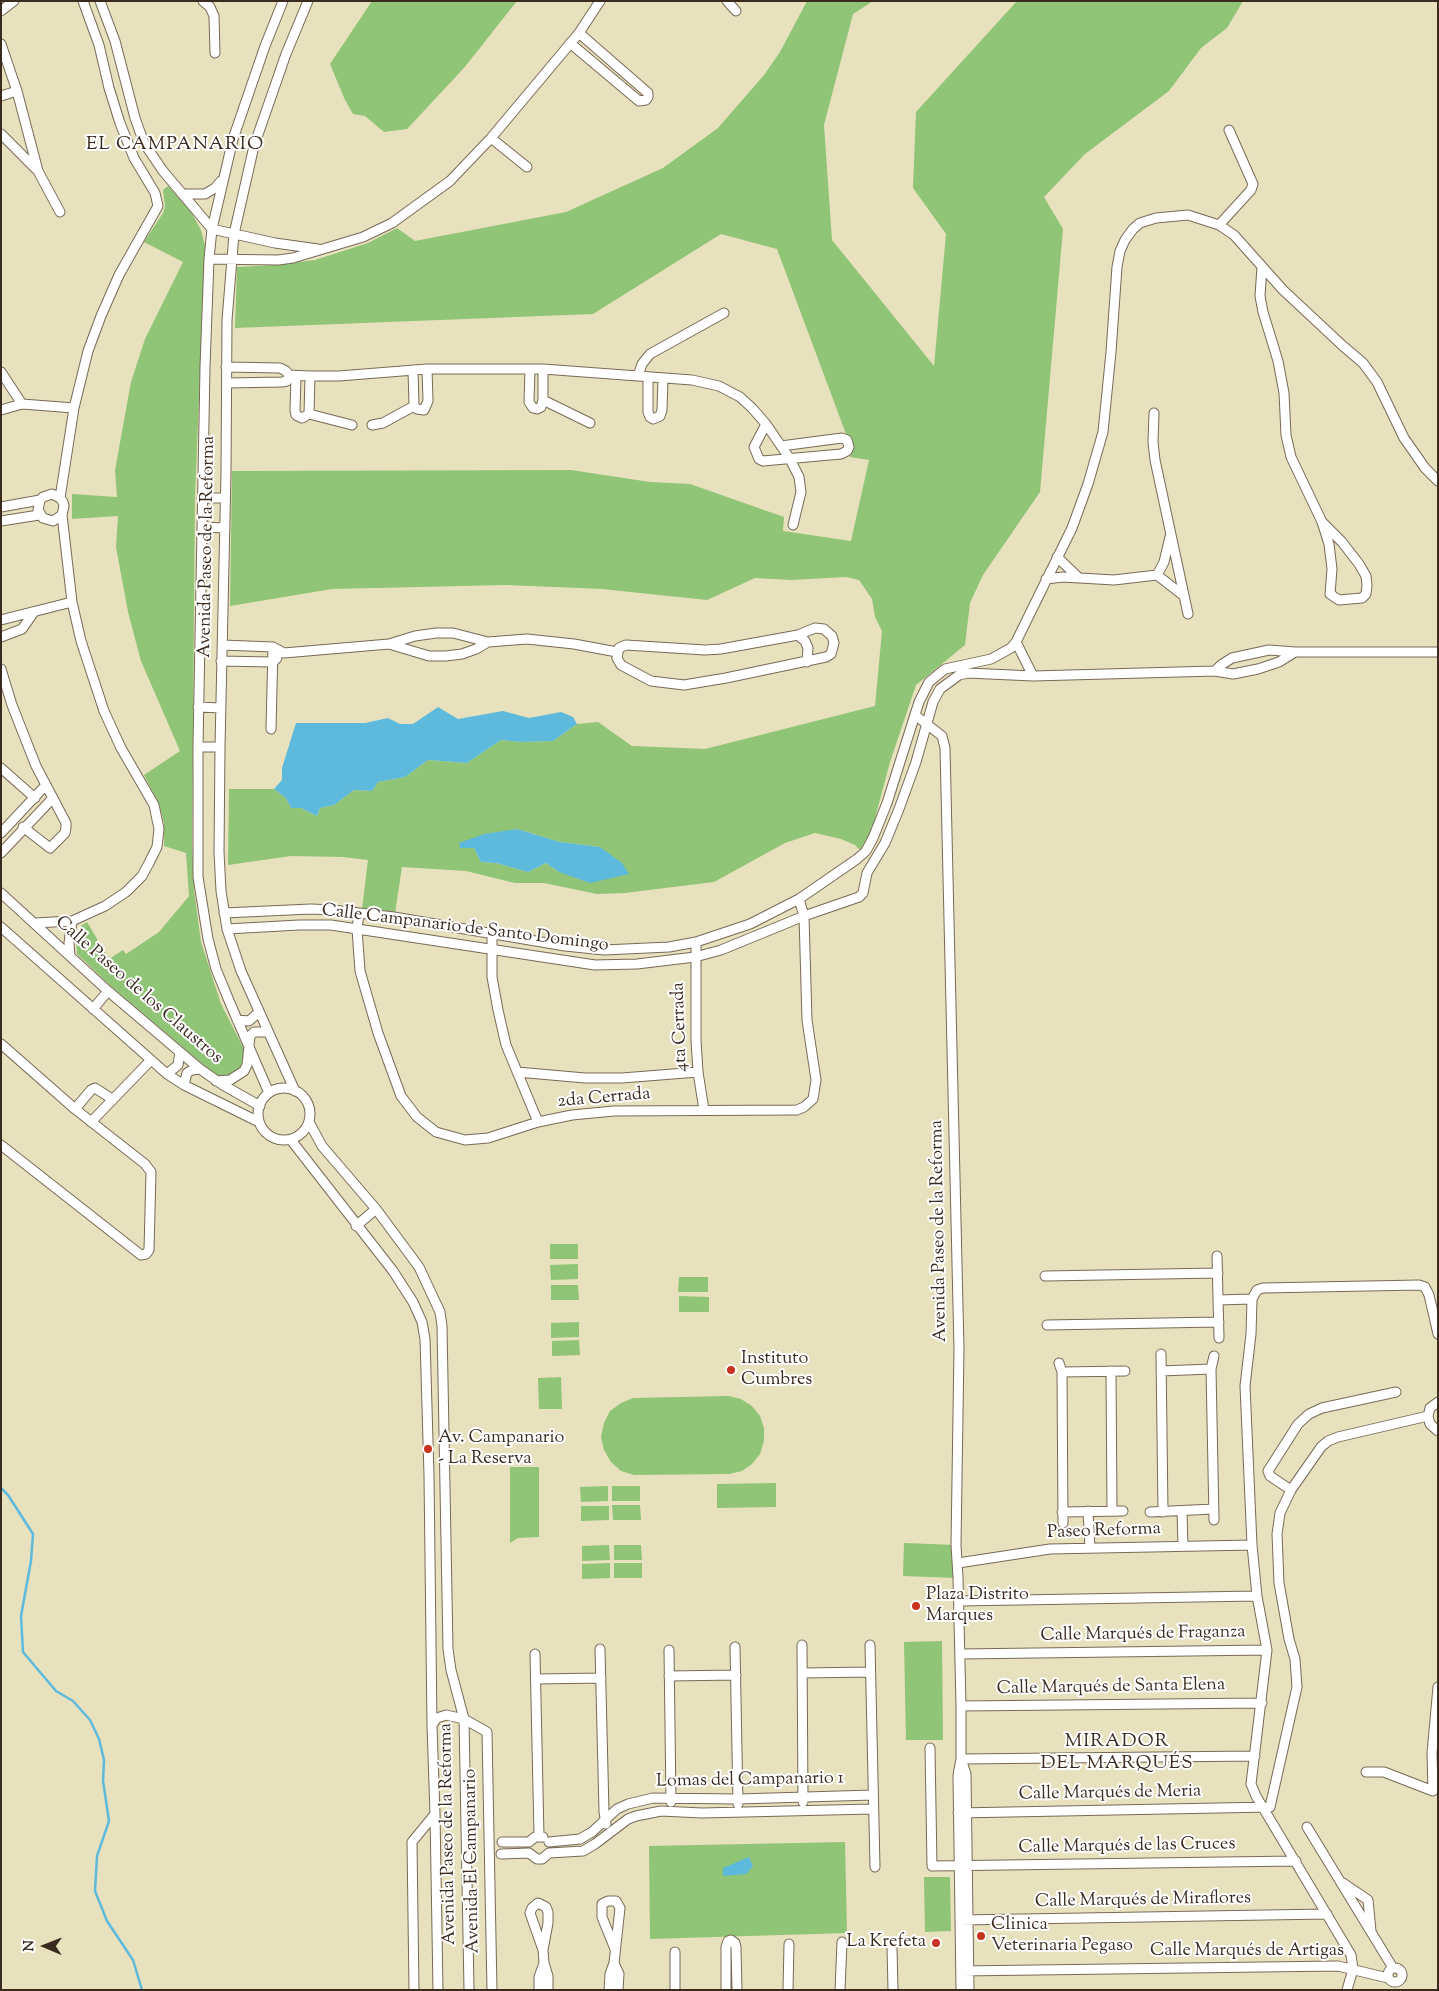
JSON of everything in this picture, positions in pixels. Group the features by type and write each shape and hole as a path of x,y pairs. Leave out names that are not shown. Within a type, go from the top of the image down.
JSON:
{"street":[{"path":"1,11 14,1"},
{"path":"60,498 74,408 88,351 101,316 138,239 156,212 158,201 150,183 134,158 120,123 109,88 99,44 83,1"},
{"path":"100,1 114,41 135,118 144,143 162,171 212,229 275,243 320,249"},
{"path":"203,1 210,7 214,16 215,53"},
{"name":"Avenida Paseo de la Reforma","path":"269,1093 216,969 208,940 198,877 198,707 209,259 212,229 233,139 265,46 284,1"},
{"name":"Avenida Paseo de la Reforma","path":"296,1091 241,971 224,914 219,852 220,747 226,498 227,320 234,234 254,146 286,54 308,1"},
{"path":"209,259 232,261 294,258 363,237 392,223 450,181 491,138 578,33 600,1"},
{"path":"570,43 639,101 646,100 648,93 578,33"},
{"path":"1,44 17,91 38,171 60,212"},
{"path":"1,96 17,91"},
{"path":"1219,225 1251,190 1253,184 1229,130"},
{"path":"1,134 38,171"},
{"path":"491,138 527,167"},
{"path":"182,194 205,194 215,188 223,179"},
{"path":"1032,676 1016,642 1072,528 1088,484 1102,432 1112,352 1117,267 1125,240 1140,223 1166,216 1188,215 1219,225 1234,235 1262,267 1363,363 1377,382 1404,438 1425,468 1438,481"},
{"path":"1262,267 1260,296 1278,361 1284,393 1286,435 1294,464 1322,522 1332,554 1330,594 1339,600 1357,600 1362,598 1366,594 1366,576 1342,542 1322,522"},
{"path":"638,376 642,364 650,354 724,313"},
{"path":"226,367 280,368 292,375 310,376 339,376 427,369 544,369 692,380 719,386 740,397 752,408 766,424 790,459 799,477 801,492 793,525"},
{"path":"414,406 424,410 427,406 427,369"},
{"path":"530,369 530,405 533,408 541,407 543,400 544,369"},
{"path":"413,370 414,406"},
{"path":"1,372 22,404"},
{"path":"227,383 282,382 287,381 292,375"},
{"path":"292,375 296,415 302,418 308,414 352,426"},
{"path":"308,414 310,376"},
{"path":"648,377 648,412 653,419 660,416 662,410 662,378"},
{"path":"543,400 590,423"},
{"path":"1,410 22,404 74,408"},
{"path":"372,425 383,423 414,406"},
{"path":"1154,413 1153,442 1188,614"},
{"path":"766,424 754,448 759,459 769,462 841,454 847,451 849,447 847,440 842,438 781,446"},
{"path":"35,923 72,921 105,906 126,892 142,876 157,847 159,829 154,805 121,748 93,682 72,602 62,515 64,506 60,498 56,495 47,494 40,500 38,505 39,514"},
{"path":"202,498 226,498"},
{"path":"1,507 40,500"},
{"path":"1,521 39,514 48,520 58,519 62,515"},
{"path":"202,527 225,528"},
{"path":"1158,575 1164,562 1170,533"},
{"path":"1057,557 1078,577"},
{"path":"1046,579 1078,577 1114,580 1158,575 1184,596"},
{"path":"1,620 72,602"},
{"path":"1,637 22,629 34,612"},
{"path":"815,628 824,629 832,636 834,643 831,654 807,662 684,685 651,681 632,672 619,662 617,652 619,648 626,645 705,650 722,649 798,635 815,628"},
{"path":"222,645 273,647 284,653 389,644 414,636 436,632 453,633 488,642 527,639 574,644 617,652"},
{"path":"798,635 805,641 808,648 807,662"},
{"path":"389,644 430,656 446,656 462,654 488,642"},
{"name":"Calle Campanario de Santo Domingo","path":"224,914 311,909 359,913 566,946 604,950 669,947 696,942 750,924 799,899 857,860 866,850 887,803 919,702 929,682 938,673 954,666 991,659 1011,648 1016,642"},
{"path":"271,729 273,647"},
{"path":"1215,671 1221,664 1232,658 1269,650 1295,652 1438,652"},
{"name":"Calle Campanario de Santo Domingo","path":"228,929 299,925 331,926 595,965 637,964 695,957 747,941 804,916 860,897 863,893 867,873 885,843 899,809 916,762 934,702 940,689 959,675 968,673 1032,676 1215,671 1233,674 1279,662 1295,652"},
{"path":"222,661 273,662 284,653"},
{"path":"1,669 12,705 46,785 66,822 65,833 52,847 47,847 23,828"},
{"path":"198,707 221,708"},
{"name":"Avenida Paseo de la Reforma","path":"915,715 942,736 945,748 959,1349 956,1545 959,1601 961,1759 958,1775 962,1813 965,1971 969,1990"},
{"path":"198,747 220,747"},
{"path":"1,768 35,798"},
{"path":"1,833 46,785"},
{"path":"1,853 53,798"},
{"path":"887,803 899,809"},
{"path":"857,860 867,873"},
{"name":"Calle Paseo de los Claustros","path":"1,892 108,991 200,1069 216,1081 260,1106"},
{"name":"2da Cerrada","path":"359,913 360,972 376,1026 401,1096 417,1117 436,1132 465,1140 488,1138 538,1122 572,1115 614,1111 797,1110 804,1108 813,1099 816,1080 806,1013 804,916 799,899"},
{"path":"70,956 69,943 72,921"},
{"path":"1,927 150,1061 184,1085 259,1122 268,1135 283,1141 299,1136 309,1122 310,1112 308,1104 303,1096 296,1091 287,1088 278,1089 269,1093 260,1106 259,1122"},
{"path":"492,933 492,977 506,1045 538,1122"},
{"name":"4ta Cerrada","path":"696,942 695,1031 698,1072 704,1110"},
{"path":"93,1009 108,991"},
{"path":"238,1020 249,1021 259,1012"},
{"path":"216,1081 230,1080 244,1071 247,1065 250,1036 254,1032 268,1032"},
{"path":"1,1044 75,1109 145,1164 151,1172 149,1250 146,1254 141,1255 1,1145"},
{"path":"167,1074 178,1065 180,1052"},
{"path":"91,1122 150,1061"},
{"path":"184,1085 187,1073 200,1069"},
{"path":"517,1072 585,1078 622,1078 698,1072"},
{"path":"75,1109 91,1090 95,1088 98,1088 112,1099"},
{"name":"Avenida Paseo de la Reforma","path":"309,1122 322,1146 376,1209 419,1267 440,1312 448,1649 451,1670 464,1719 469,1990"},
{"name":"Avenida Paseo de la Reforma","path":"291,1140 393,1272 413,1302 422,1322 425,1339 438,1990"},
{"path":"356,1226 376,1209"},
{"path":"1218,1256 1219,1338"},
{"path":"1045,1276 1218,1273"},
{"path":"1347,1990 1353,1969 1351,1955 1296,1861 1262,1808 1251,1784 1267,1650 1257,1596 1252,1545 1245,1386 1251,1334 1252,1299 1257,1290 1263,1288 1419,1285 1425,1287 1429,1295 1438,1334"},
{"path":"1218,1300 1252,1299"},
{"path":"1047,1325 1218,1322"},
{"path":"1160,1354 1162,1371 1163,1512"},
{"path":"1214,1356 1211,1370 1214,1520"},
{"path":"1063,1523 1060,1367 1125,1371"},
{"path":"1162,1371 1211,1370"},
{"path":"1111,1371 1112,1510"},
{"path":"1291,1490 1270,1476 1268,1471 1298,1424 1309,1414 1322,1408 1396,1392"},
{"path":"1438,1402 1430,1408 1428,1416 1430,1424 1438,1431"},
{"path":"1262,1808 1270,1807 1272,1803 1297,1687 1295,1659 1280,1583 1277,1534 1280,1513 1291,1490 1321,1447 1328,1441 1428,1416"},
{"path":"428,1422 443,1422"},
{"path":"1150,1512 1214,1509"},
{"path":"1088,1511 1090,1548"},
{"path":"1062,1512 1123,1511"},
{"path":"1182,1511 1183,1546"},
{"name":"Paseo Reforma","path":"958,1563 1022,1552 1090,1548 1252,1545"},
{"path":"959,1601 1257,1596"},
{"path":"802,1645 803,1810"},
{"path":"870,1645 875,1867"},
{"path":"735,1647 738,1813"},
{"path":"600,1649 604,1820 609,1833"},
{"path":"669,1650 670,1810"},
{"name":"Calle Marqués de Fraganza","path":"960,1654 1267,1650"},
{"path":"536,1654 539,1836"},
{"path":"803,1673 870,1672"},
{"path":"669,1676 736,1675"},
{"path":"536,1679 601,1678"},
{"path":"1366,1772 1384,1772 1432,1791 1432,1752 1438,1689"},
{"name":"Calle Marqués de Santa Elena","path":"961,1706 1262,1703"},
{"path":"432,1725 437,1718 446,1715 464,1719"},
{"name":"Avenida El Campanario","path":"464,1719 487,1732 492,1990"},
{"name":"Calle Marqués de las Cruces","path":"930,1748 932,1866 1296,1861"},
{"path":"961,1759 1254,1756"},
{"name":"Lomas del Campanario 1","path":"549,1842 580,1839 592,1832 617,1810 628,1804 653,1798 671,1797 704,1800 873,1795"},
{"name":"Calle Marqués de Meria","path":"962,1813 1262,1808"},
{"name":"Lomas del Campanario 1","path":"549,1854 583,1851 621,1824 636,1816 670,1810 702,1813 738,1813 873,1809"},
{"name":"Avenida El Campanario","path":"414,1990 412,1842 435,1814"},
{"path":"1307,1827 1371,1934"},
{"path":"490,1831 502,1842 501,1854"},
{"path":"502,1842 529,1842 539,1836"},
{"path":"490,1864 501,1854 529,1853 537,1859 542,1859 549,1854 551,1848 549,1842 539,1836"},
{"path":"529,1842 529,1853"},
{"path":"1340,1881 1368,1900 1371,1934"},
{"path":"610,1990 610,1974 614,1963 620,1904 616,1901 608,1901 602,1904 602,1917 615,1949"},
{"path":"543,1950 530,1913 532,1908 538,1903 546,1907 548,1923 543,1950 548,1976 548,1990"},
{"name":"Calle Marqués de Miraflores","path":"964,1920 1327,1914"},
{"path":"533,1926 548,1923"},
{"name":"Calle Marqués de Artigas","path":"965,1971 1338,1966 1388,1978 1394,1983 1401,1980 1402,1973 1397,1968 1393,1968 1371,1934"},
{"path":"726,1990 726,1943 731,1940 735,1943 736,1947 737,1990"},
{"path":"840,1990 842,1942"},
{"path":"788,1990 789,1944"},
{"path":"892,1947 893,1990"},
{"path":"675,1952 675,1990"},
{"path":"538,1990 539,1977 544,1963"},
{"path":"614,1963 619,1974 618,1990"},
{"name":"Avenida Paseo de la Reforma","path":"961,1990 965,1971"}],"green space":[{"path":"372,1 517,1 464,68 407,129 384,132 365,116 353,114 330,64"},
{"path":"807,1 873,1 853,14 824,125 832,240 934,366 946,234 913,188 916,112 1017,1 1243,1 1227,28 1201,48 1169,91 1085,154 1044,197 1063,229 1040,492 983,575 970,603 965,645 916,685 890,762 870,837 861,851 855,845 841,839 815,833 785,843 714,882 625,893 597,894 544,883 515,883 466,871 402,867 395,913 362,909 368,860 342,857 291,856 228,865 229,789 274,789 286,798 291,808 301,808 317,816 320,808 334,805 354,790 372,791 378,782 405,777 428,760 467,763 501,740 521,742 553,741 577,724 598,722 632,746 705,749 875,706 882,631 875,617 872,599 859,580 846,577 791,580 755,578 707,600 602,589 506,585 332,589 230,606 232,471 571,470 650,482 690,484 784,517 783,531 851,541 869,460 850,457 852,452 851,442 846,434 777,249 721,234 593,314 235,328 237,267 315,260 368,243 397,228 415,241 566,212 663,168 718,128 764,75 780,52","holes":["517,829 560,842 600,847 559,872 546,863 528,872 496,863 481,862 474,848 502,832"]},
{"path":"168,186 190,210 201,230 205,246 195,497 192,844 194,890 201,942 221,1004 246,1053 243,1069 231,1077 221,1077 213,1073 112,987 77,954 76,938 79,927 87,922 109,959 123,950 126,954 159,932 189,896 186,853 164,846 164,823 159,804 144,775 180,751 141,661 128,612 116,547 118,516 72,519 72,494 117,497 115,470 131,382 145,339 183,262 144,242 163,213 165,207 163,190"},
{"path":"550,1244 578,1244 578,1259 550,1259"},
{"path":"578,1264 578,1279 551,1280 550,1265"},
{"path":"679,1277 708,1277 708,1292 678,1292"},
{"path":"551,1285 578,1285 579,1300 551,1300"},
{"path":"679,1296 709,1297 709,1312 679,1312"},
{"path":"579,1322 579,1337 551,1338 551,1323"},
{"path":"579,1340 580,1355 552,1356 552,1341"},
{"path":"561,1377 562,1409 539,1409 538,1378"},
{"path":"729,1396 741,1399 752,1406 760,1416 764,1428 764,1441 760,1454 752,1464 742,1471 729,1474 634,1475 621,1471 611,1462 604,1450 601,1437 604,1423 610,1411 621,1403 633,1398"},
{"path":"510,1467 539,1467 539,1537 518,1538 510,1543"},
{"path":"776,1483 776,1507 717,1508 717,1484"},
{"path":"608,1486 608,1501 581,1502 580,1487"},
{"path":"612,1486 640,1486 640,1501 612,1501"},
{"path":"612,1505 640,1505 641,1520 613,1520"},
{"path":"581,1506 609,1506 609,1520 581,1521"},
{"path":"904,1543 956,1545 955,1578 903,1576"},
{"path":"609,1545 610,1560 582,1561 582,1546"},
{"path":"614,1545 641,1545 642,1560 614,1560"},
{"path":"610,1563 610,1578 582,1579 582,1564"},
{"path":"614,1563 642,1563 642,1578 614,1578"},
{"path":"942,1641 943,1740 906,1740 904,1642"},
{"path":"845,1842 847,1933 650,1939 649,1846"},
{"path":"924,1877 950,1877 951,1931 925,1932"}],"water":[{"path":"438,707 458,719 503,711 529,718 561,712 573,717 577,724 553,741 521,742 501,740 467,763 428,760 405,777 378,782 372,791 354,790 334,805 320,808 317,816 301,808 291,808 286,798 274,789 282,780 282,768 296,723 365,723 388,718 400,724 413,724"},
{"path":"517,829 560,842 600,847 622,863 629,874 590,883 559,872 546,863 528,872 496,863 481,862 474,848 460,848 459,843 484,834"},
{"path":"749,1857 753,1866 746,1874 723,1876 723,1868"}],"waterway":[{"path":"1,1488 8,1495 33,1534 31,1561 21,1616 23,1652 56,1691 73,1701 90,1720 99,1739 104,1760 103,1781 109,1821 97,1856 95,1891 107,1921 133,1960 142,1990"}],"place":[{"name":"Instituto Cumbres","path":"731,1370"},
{"name":"Av. Campanario - La Reserva","path":"428,1449"},
{"name":"Plaza Distrito Marques","path":"916,1606"},
{"name":"Clinica Veterinaria Pegaso","path":"981,1936"},
{"name":"La Krefeta","path":"936,1943"}],"district":[{"name":"EL CAMPANARIO","path":"175,146"},
{"name":"MIRADOR DEL MARQUÉS","path":"1117,1754"}]}
